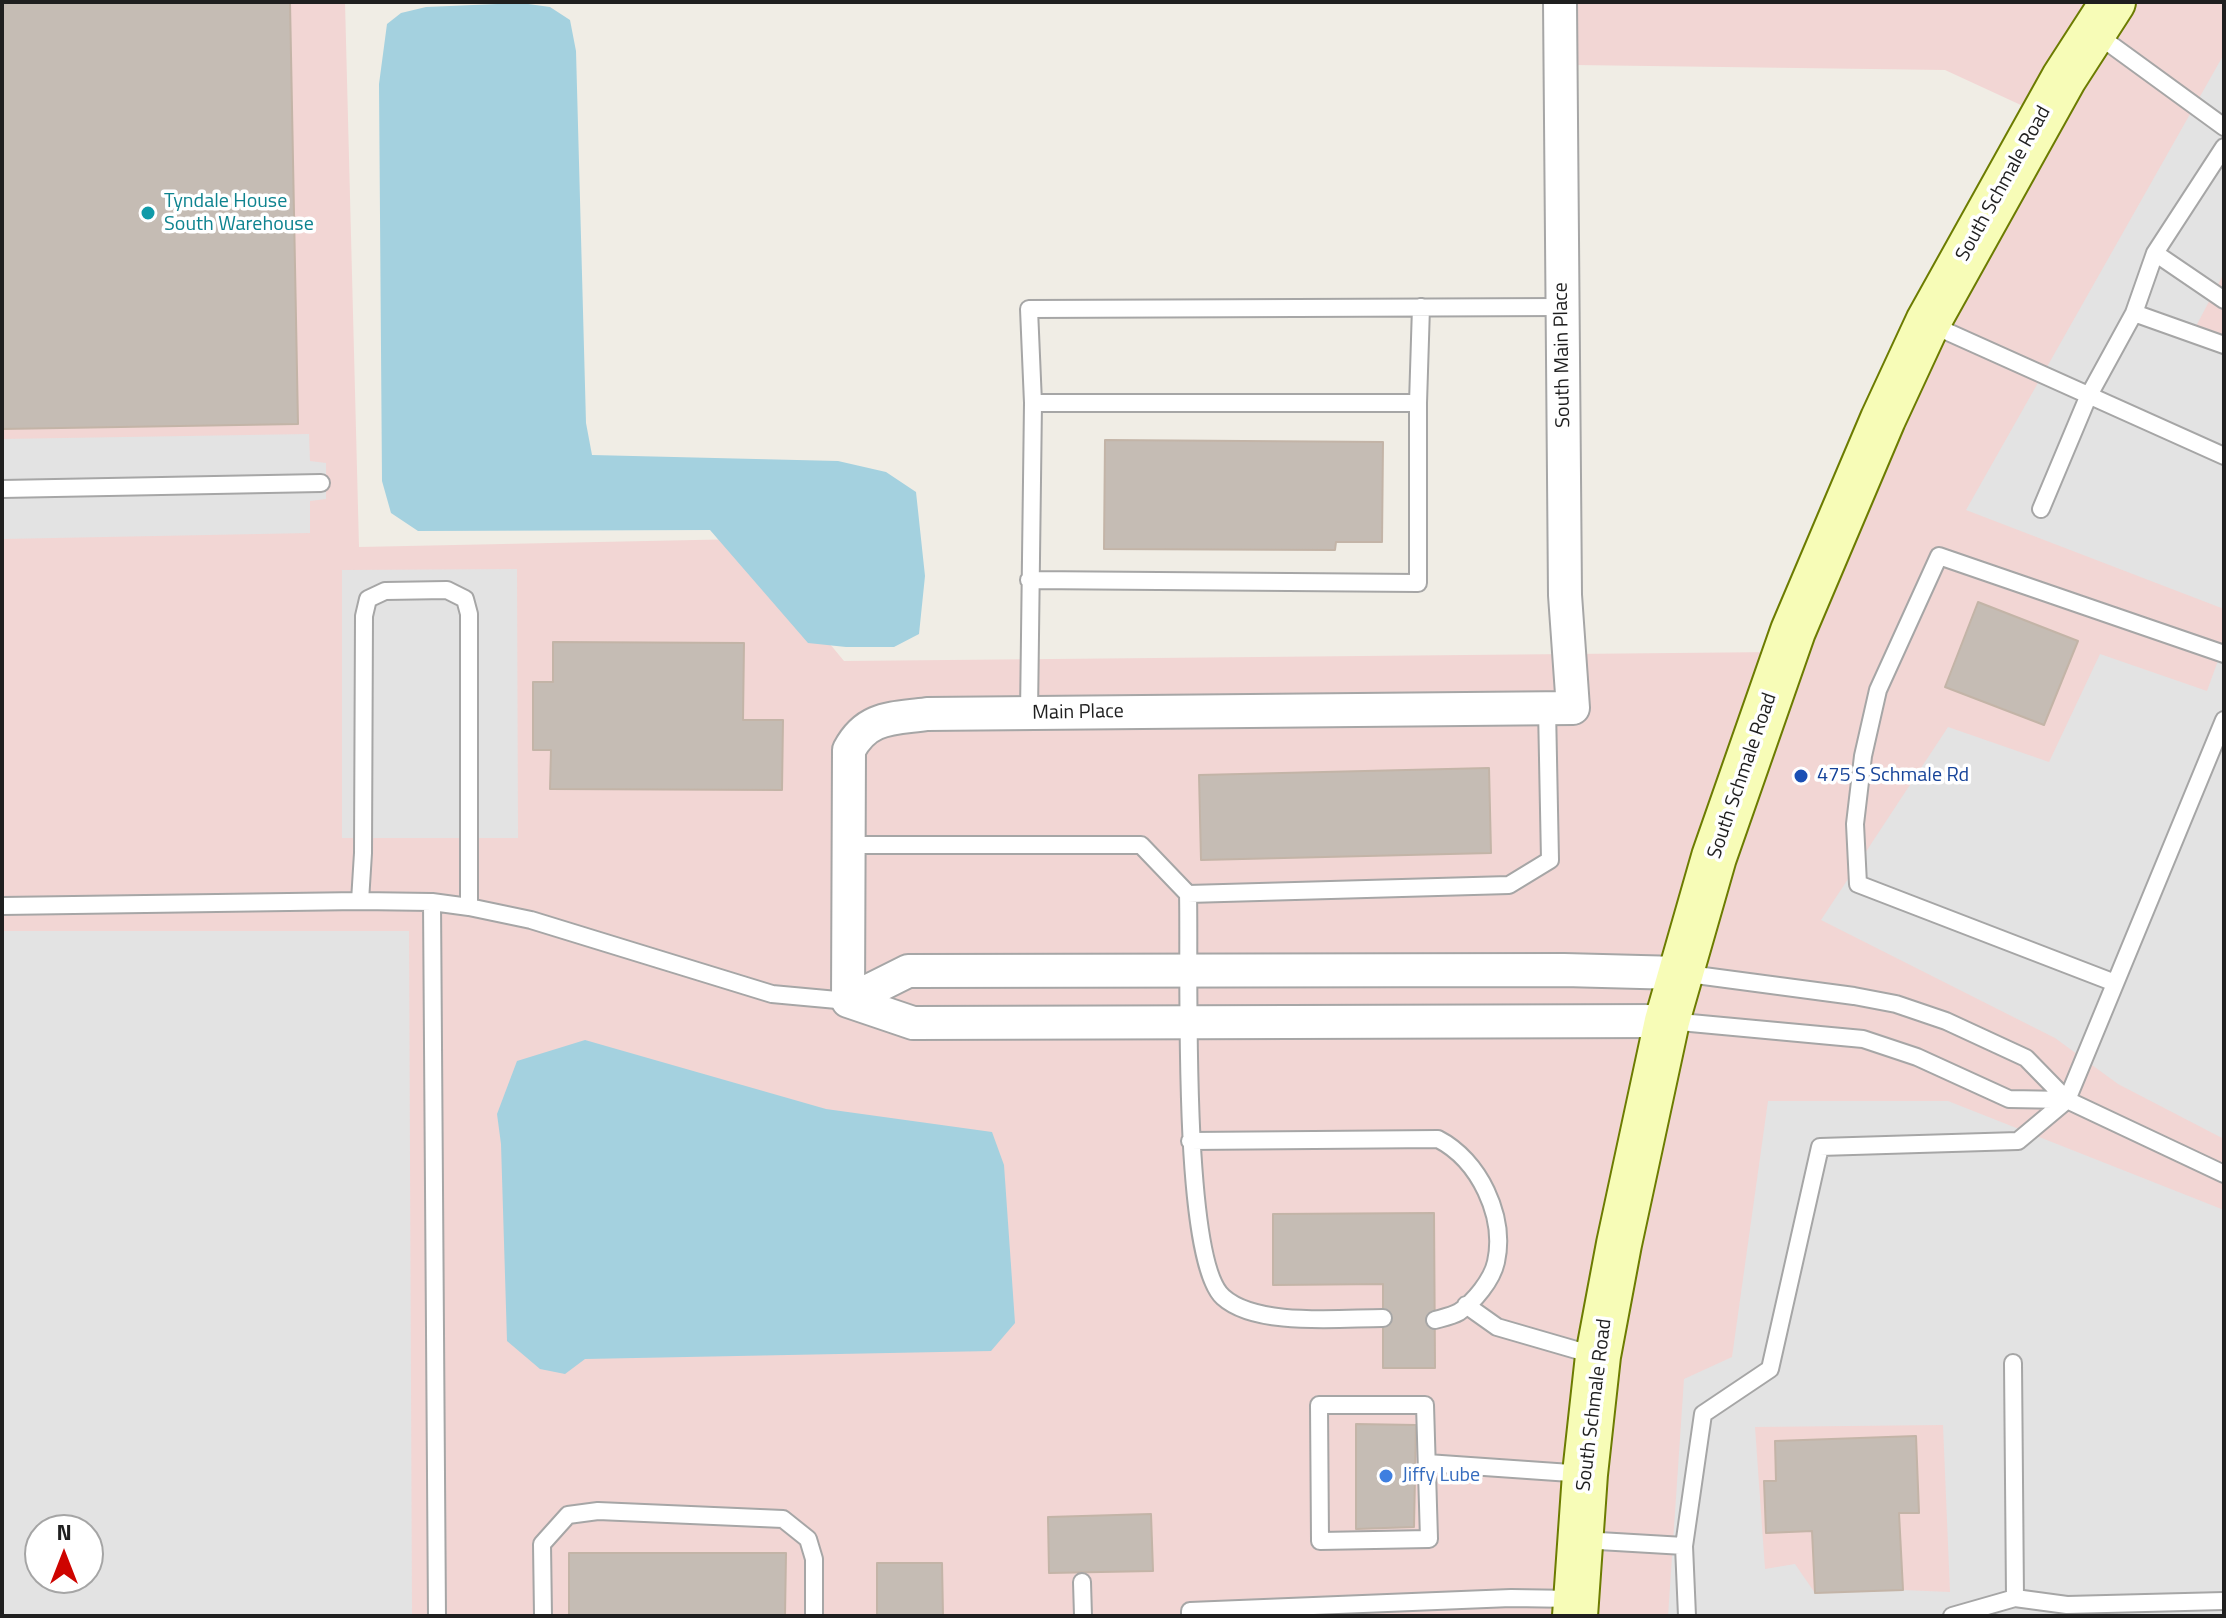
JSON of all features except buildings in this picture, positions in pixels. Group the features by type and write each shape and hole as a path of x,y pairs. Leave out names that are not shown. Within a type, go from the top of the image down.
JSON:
{"main road":[{"name":"South Schmale Road","path":"1576,1608 1585,1474 1598,1356 1667,1021 1714,857 1793,631 1883,419 1928,322 2017,160 2103,17"}],"street":[{"name":"South Main Place","path":"1560,2 1565,595 1560,708"},
{"name":"Main Place","path":"848,1001 849,750 857,734 877,721 927,714 1560,708"},
{"path":"848,1001 908,971 1679,973"},
{"path":"848,1001 913,1023 1667,1021"}],"lane":[{"path":"2103,17 2224,127"},
{"path":"2041,509 2088,397 2134,313 2155,253 2224,147"},
{"path":"2155,253 2224,300"},
{"path":"1029,580 1418,583 1421,307"},
{"path":"1029,713 1033,403 1029,309 1562,307"},
{"path":"2134,313 2224,345"},
{"path":"1928,322 2224,456"},
{"path":"1033,403 1418,403"},
{"path":"2,489 321,483"},
{"path":"2115,983 1858,884 1855,824 1863,756 1878,690 1939,556 2224,654"},
{"path":"360,901 364,616 368,599 385,591 447,590 465,599 469,614 469,907"},
{"path":"1188,894 1509,885 1550,860 1560,708"},
{"path":"1687,1616 1684,1546 1703,1414 1770,1369 1820,1147 2018,1141 2067,1100 2224,720"},
{"path":"847,845 1141,845 1188,894 1190,1141 1205,1264 1221,1296 1265,1317 1383,1318"},
{"path":"2,906 432,902 531,920 772,994 848,1001"},
{"path":"432,902 437,1616"},
{"path":"1679,973 1854,996 1896,1004 1946,1021 2026,1058 2067,1100 2224,1174"},
{"path":"1667,1021 1863,1039 1917,1057 2009,1099 2067,1100"},
{"path":"1190,1141 1438,1139 1450,1146 1470,1164 1489,1196 1496,1227 1496,1263 1479,1293 1458,1313 1435,1320"},
{"path":"1466,1305 1497,1327 1598,1356"},
{"path":"2013,1363 2015,1598"},
{"path":"1319,1405 1425,1405 1427,1463 1429,1539 1320,1541 1319,1405"},
{"path":"1427,1463 1585,1474"},
{"path":"543,1616 542,1544 568,1515 598,1511 783,1519 808,1539 814,1559 814,1616"},
{"path":"1580,1540 1684,1546"},
{"path":"1082,1582 1083,1616"},
{"path":"1190,1616 1190,1611 1511,1598 1576,1608"},
{"path":"1952,1616 2015,1598 2067,1605 2224,1601"}],"shaded area":[{"path":"2,2 345,2 359,547 743,539 844,661 1777,652 1658,999 1570,1616 2,1616"},
{"path":"1576,2 2102,2 2036,112 1945,70 1575,65"},
{"path":"2132,2 2224,2 2224,1616 1596,1616 1595,1532 1628,1280 1693,987 1810,640 1947,325"},
{"path":"2224,54 2224,273 2194,330 2224,339 2224,609 1966,510"},
{"path":"309,434 310,461 326,463 326,499 310,501 310,533 2,539 2,439"},
{"path":"517,569 518,838 342,838 342,570"},
{"path":"2224,644 2224,1139 2118,1084 2055,1038 1821,920 1948,727 2049,762 2100,654 2207,691"},
{"path":"2,931 409,931 412,1616 2,1616"},
{"path":"1768,1101 1948,1101 2224,1210 2224,1616 1668,1616 1684,1379 1732,1357","holes":["1943,1425 1950,1592 1815,1593 1795,1564 1765,1569 1755,1427"]}],"water":[{"path":"521,3 550,7 570,20 576,51 586,423 592,455 838,461 886,472 916,492 925,576 919,634 894,647 808,643 710,530 418,531 391,513 382,481 379,84 387,24 401,13 426,7"},
{"path":"585,1040 826,1109 992,1132 1004,1165 1015,1323 991,1351 585,1359 565,1374 540,1369 507,1341 501,1144 497,1114 517,1061"}],"place":[{"name":"Tyndale House South Warehouse","path":"148,213"},
{"name":"475 S Schmale Rd","path":"1801,776"},
{"name":"Jiffy Lube","path":"1386,1476"}]}
